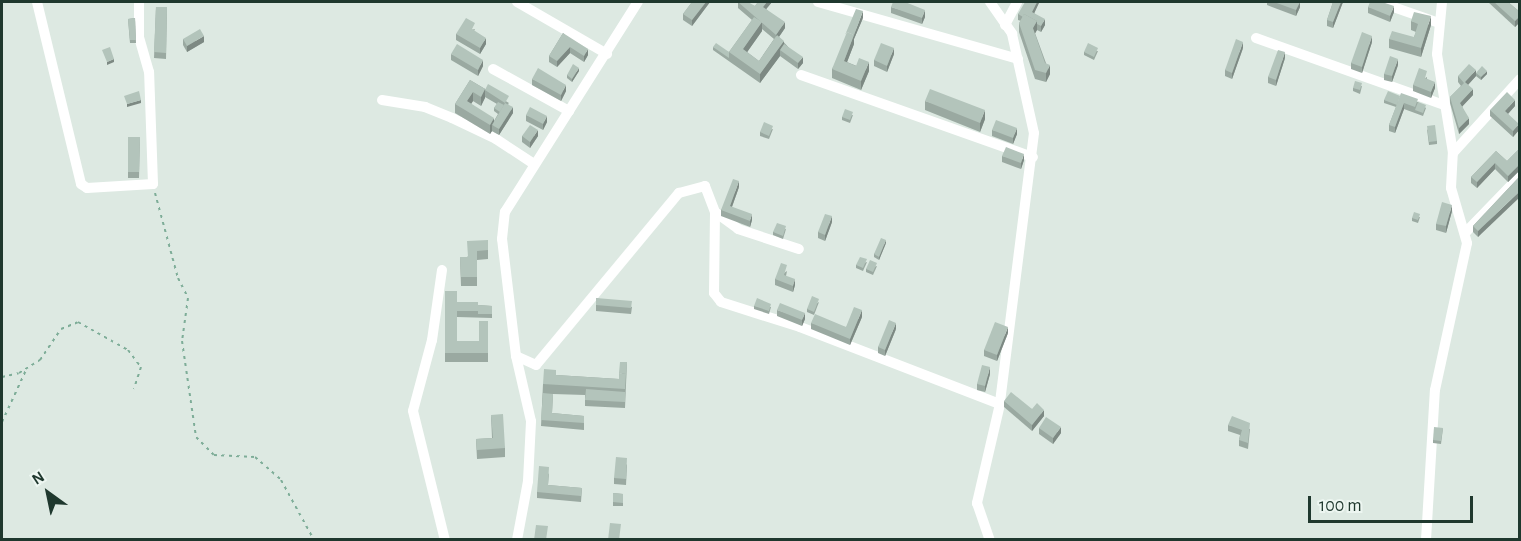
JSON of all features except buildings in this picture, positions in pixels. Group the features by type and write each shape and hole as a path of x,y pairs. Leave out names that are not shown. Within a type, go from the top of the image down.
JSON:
{"street":[{"path":"37,2 81,184 87,188 153,184 149,72 139,39 139,2"},
{"path":"518,2 607,54"},
{"path":"517,540 528,481 531,421 516,356 502,239 505,212 638,2"},
{"path":"818,2 1018,59"},
{"path":"990,2 1005,24 1018,59 1034,134 1033,157 1000,404 977,503 990,540"},
{"path":"1005,24 1017,2"},
{"path":"1379,2 1439,23"},
{"path":"1426,540 1434,390 1467,243 1451,188 1453,153 1437,54 1442,2"},
{"path":"1256,38 1444,105"},
{"path":"493,69 569,111"},
{"path":"801,75 1033,157"},
{"path":"1453,153 1520,79"},
{"path":"382,100 425,107 452,118 496,139 534,164"},
{"path":"1465,233 1520,176"},
{"path":"516,356 536,365 679,193 705,186 715,212 714,293 721,302 800,327 1000,404"},
{"path":"715,212 738,229 800,249"},
{"path":"442,270 432,340 413,411 445,540"}],"path":[{"path":"153,184 172,260 188,298 182,341 196,437 214,455 255,457 281,480 314,540"},
{"path":"2,377 27,369 40,360 61,328 78,322 128,350 141,367 134,389"},
{"path":"2,422 27,369"}]}
